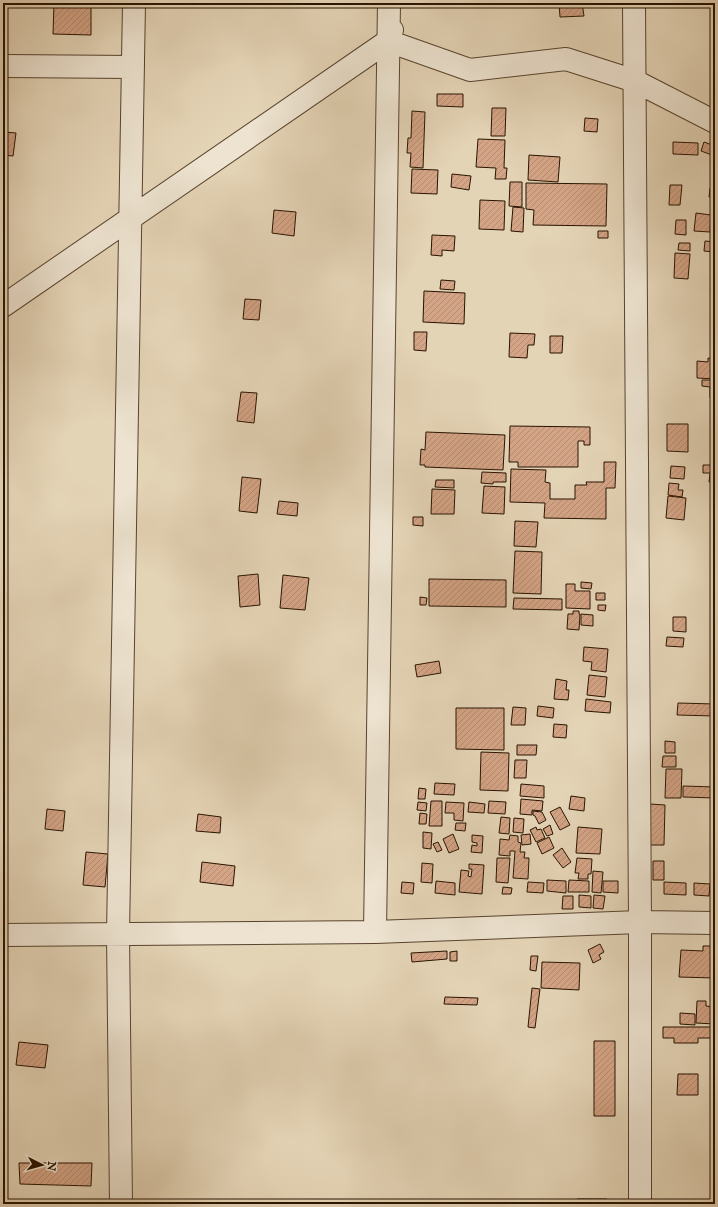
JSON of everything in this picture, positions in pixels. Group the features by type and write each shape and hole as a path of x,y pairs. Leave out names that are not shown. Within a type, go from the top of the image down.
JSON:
{"street":[{"path":"121,1204 118,934 134,3"},
{"path":"375,932 389,3"},
{"path":"3,306 388,41 402,3"},
{"path":"634,3 640,922 640,1204"},
{"path":"388,41 470,70 566,59 635,81 715,122"},
{"path":"3,66 133,67"},
{"path":"3,935 375,932 640,922 715,923"}],"building":[{"path":"54,3 91,3 91,35 53,34"},
{"path":"559,3 582,3 584,16 560,17"},
{"path":"437,94 463,94 463,107 437,106"},
{"path":"492,108 506,108 505,136 491,136"},
{"path":"412,111 425,112 423,168 410,167 411,153 407,153 408,138 411,138"},
{"path":"585,118 598,119 597,132 584,131"},
{"path":"3,132 16,133 13,156 3,155"},
{"path":"478,139 505,140 504,168 507,168 506,179 495,179 496,168 476,167"},
{"path":"673,142 698,143 698,155 673,154"},
{"path":"704,142 715,146 712,155 701,151"},
{"path":"529,155 560,157 558,182 528,180"},
{"path":"412,169 438,170 437,194 411,193"},
{"path":"452,174 471,176 469,190 451,187"},
{"path":"510,182 522,182 522,207 509,206"},
{"path":"526,183 607,184 606,226 533,225 534,210 526,209"},
{"path":"670,185 682,185 680,205 669,205"},
{"path":"710,188 715,189 715,198 709,197"},
{"path":"480,200 505,201 504,230 479,229"},
{"path":"513,207 524,208 523,232 511,231"},
{"path":"274,210 296,212 294,236 272,233"},
{"path":"696,213 711,215 710,232 694,231"},
{"path":"676,220 686,220 686,235 675,234"},
{"path":"598,231 608,231 608,238 598,238"},
{"path":"432,235 455,236 454,251 442,250 442,256 431,255"},
{"path":"705,241 715,242 714,252 704,251"},
{"path":"679,243 690,243 690,251 678,250"},
{"path":"675,253 690,254 688,279 674,278"},
{"path":"441,280 455,281 454,290 440,289"},
{"path":"424,291 465,293 464,324 423,322"},
{"path":"245,299 261,300 259,320 243,319"},
{"path":"414,332 427,332 426,351 414,350"},
{"path":"510,333 535,334 534,345 528,345 527,358 509,357"},
{"path":"550,336 563,336 562,353 550,353"},
{"path":"708,358 715,359 715,379 697,378 697,361 708,362"},
{"path":"702,380 715,380 715,398 710,398 710,387 702,386"},
{"path":"241,392 257,393 254,423 237,421"},
{"path":"667,424 688,424 688,452 667,451"},
{"path":"510,426 590,427 590,445 584,445 584,441 578,441 578,467 518,467 518,462 509,462"},
{"path":"426,432 505,435 503,470 425,467 425,465 420,465 421,449 425,450"},
{"path":"604,462 616,462 615,488 606,488 606,519 544,518 545,503 510,502 511,469 546,470 545,482 550,483 550,499 575,499 575,485 587,485 586,482 604,482"},
{"path":"703,465 715,465 715,482 709,482 710,473 703,473"},
{"path":"671,466 685,467 684,479 670,478"},
{"path":"482,472 506,473 506,482 493,482 493,484 481,483"},
{"path":"242,477 261,479 257,513 239,511"},
{"path":"436,480 454,480 454,488 435,487"},
{"path":"669,483 679,484 678,490 683,490 682,497 668,495"},
{"path":"484,486 505,487 504,514 482,513"},
{"path":"432,489 455,490 454,514 431,514"},
{"path":"668,496 686,498 684,520 666,518"},
{"path":"279,501 298,503 297,516 277,514"},
{"path":"413,517 423,517 423,526 413,525"},
{"path":"515,521 538,522 536,547 514,546"},
{"path":"515,551 542,552 541,594 513,593"},
{"path":"258,574 260,605 240,607 238,576"},
{"path":"283,575 309,578 305,610 280,608"},
{"path":"429,579 506,580 506,607 429,606"},
{"path":"581,582 592,583 591,589 581,588"},
{"path":"566,584 575,584 575,591 590,591 590,609 566,608"},
{"path":"596,593 605,593 605,600 596,600"},
{"path":"420,597 427,598 426,605 420,605"},
{"path":"514,598 562,599 562,610 513,609"},
{"path":"598,605 606,605 605,611 598,610"},
{"path":"573,611 579,611 580,614 579,630 567,629 568,614 573,614"},
{"path":"581,614 593,615 593,626 581,625"},
{"path":"673,617 686,617 686,632 673,631"},
{"path":"667,637 684,638 683,647 666,646"},
{"path":"584,647 608,649 606,672 591,670 592,662 583,661"},
{"path":"439,661 441,673 417,677 415,665"},
{"path":"589,675 607,677 605,697 587,695"},
{"path":"556,679 567,681 566,690 569,690 568,700 554,699"},
{"path":"586,699 611,702 610,713 585,711"},
{"path":"678,703 715,704 715,716 677,715"},
{"path":"538,706 554,708 553,718 537,716"},
{"path":"513,707 526,708 525,725 511,725"},
{"path":"456,708 504,708 504,750 456,749"},
{"path":"554,724 567,725 566,738 553,737"},
{"path":"665,741 675,742 675,753 665,753"},
{"path":"517,745 537,745 536,755 517,755"},
{"path":"481,752 509,753 508,791 480,790"},
{"path":"663,756 676,756 676,767 662,767"},
{"path":"515,760 527,760 526,778 514,778"},
{"path":"666,769 682,769 681,798 665,798"},
{"path":"435,783 455,784 454,795 434,794"},
{"path":"521,784 544,786 544,798 520,796"},
{"path":"683,786 715,787 715,798 683,797"},
{"path":"419,788 426,789 425,799 418,799"},
{"path":"571,796 585,798 584,811 569,809"},
{"path":"521,799 543,801 542,811 532,810 532,815 520,814"},
{"path":"431,801 442,801 442,826 429,826"},
{"path":"489,801 506,802 505,814 488,813"},
{"path":"418,802 427,803 426,811 417,810"},
{"path":"446,802 464,803 463,821 454,820 454,813 445,813"},
{"path":"469,802 485,804 484,813 468,812"},
{"path":"650,804 665,805 664,845 649,845"},
{"path":"560,807 570,825 560,830 550,812"},
{"path":"47,809 65,811 63,831 45,829"},
{"path":"533,811 542,812 546,820 539,824 533,815"},
{"path":"420,813 427,814 426,824 419,824"},
{"path":"198,814 221,817 220,833 196,831"},
{"path":"501,817 510,818 509,834 499,833"},
{"path":"514,818 524,819 523,833 513,832"},
{"path":"456,823 466,823 465,831 455,830"},
{"path":"550,825 553,834 547,836 543,829"},
{"path":"536,827 537,830 541,829 545,838 536,842 530,830"},
{"path":"578,827 602,829 600,854 576,853"},
{"path":"423,832 432,833 431,849 423,848"},
{"path":"453,834 459,849 449,853 443,839"},
{"path":"530,834 531,844 522,845 521,835"},
{"path":"472,835 483,836 482,853 471,852 472,845 477,846 477,843 472,842"},
{"path":"510,835 518,836 518,842 521,843 520,852 525,852 524,858 529,858 528,879 513,878 515,851 510,851 510,856 499,855 500,839 509,840"},
{"path":"549,837 554,848 542,854 537,843"},
{"path":"438,842 442,850 437,852 433,844"},
{"path":"562,848 571,862 563,868 553,855"},
{"path":"86,852 108,854 105,887 83,885"},
{"path":"714,852 715,888 713,888"},
{"path":"497,858 510,858 508,883 496,882"},
{"path":"577,858 592,859 591,874 588,874 588,879 578,879 579,873 575,873"},
{"path":"653,861 664,861 664,880 653,880"},
{"path":"202,862 235,866 233,886 200,882"},
{"path":"422,863 433,864 432,883 421,882"},
{"path":"469,864 484,865 482,894 459,892 461,870 469,871 468,876 471,877 472,869 469,869"},
{"path":"593,871 603,872 601,893 592,892"},
{"path":"547,880 566,881 566,893 547,891"},
{"path":"569,880 589,881 589,892 568,892"},
{"path":"436,881 455,883 455,895 435,893"},
{"path":"603,881 618,881 618,893 603,892"},
{"path":"402,882 414,883 413,894 401,893"},
{"path":"528,882 544,883 543,893 527,892"},
{"path":"664,882 686,883 686,895 664,894"},
{"path":"694,883 710,884 709,896 694,895"},
{"path":"503,887 512,888 511,894 502,894"},
{"path":"579,895 591,896 591,908 579,907"},
{"path":"594,895 605,896 603,909 593,908"},
{"path":"563,896 573,896 573,909 562,909"},
{"path":"600,944 604,952 599,955 601,959 593,963 588,950"},
{"path":"703,946 715,946 715,978 679,977 681,950 703,951"},
{"path":"447,951 447,959 412,962 411,953"},
{"path":"457,951 457,961 450,961 450,952"},
{"path":"531,956 538,956 536,971 530,970"},
{"path":"542,962 580,963 579,990 541,988"},
{"path":"532,988 540,989 535,1028 528,1027"},
{"path":"445,997 478,998 477,1005 444,1004"},
{"path":"697,1001 706,1001 706,1006 715,1007 715,1024 696,1023"},
{"path":"680,1013 695,1014 695,1025 680,1024"},
{"path":"663,1027 715,1027 715,1038 698,1038 698,1043 674,1043 674,1038 663,1038"},
{"path":"594,1041 615,1041 615,1116 594,1116"},
{"path":"19,1042 48,1045 45,1068 16,1065"},
{"path":"678,1074 698,1074 698,1095 677,1095"},
{"path":"19,1163 92,1163 91,1186 20,1184"},
{"path":"577,1199 607,1199 607,1204 577,1204"},
{"path":"547,1201 562,1201 562,1204 547,1204"}]}
